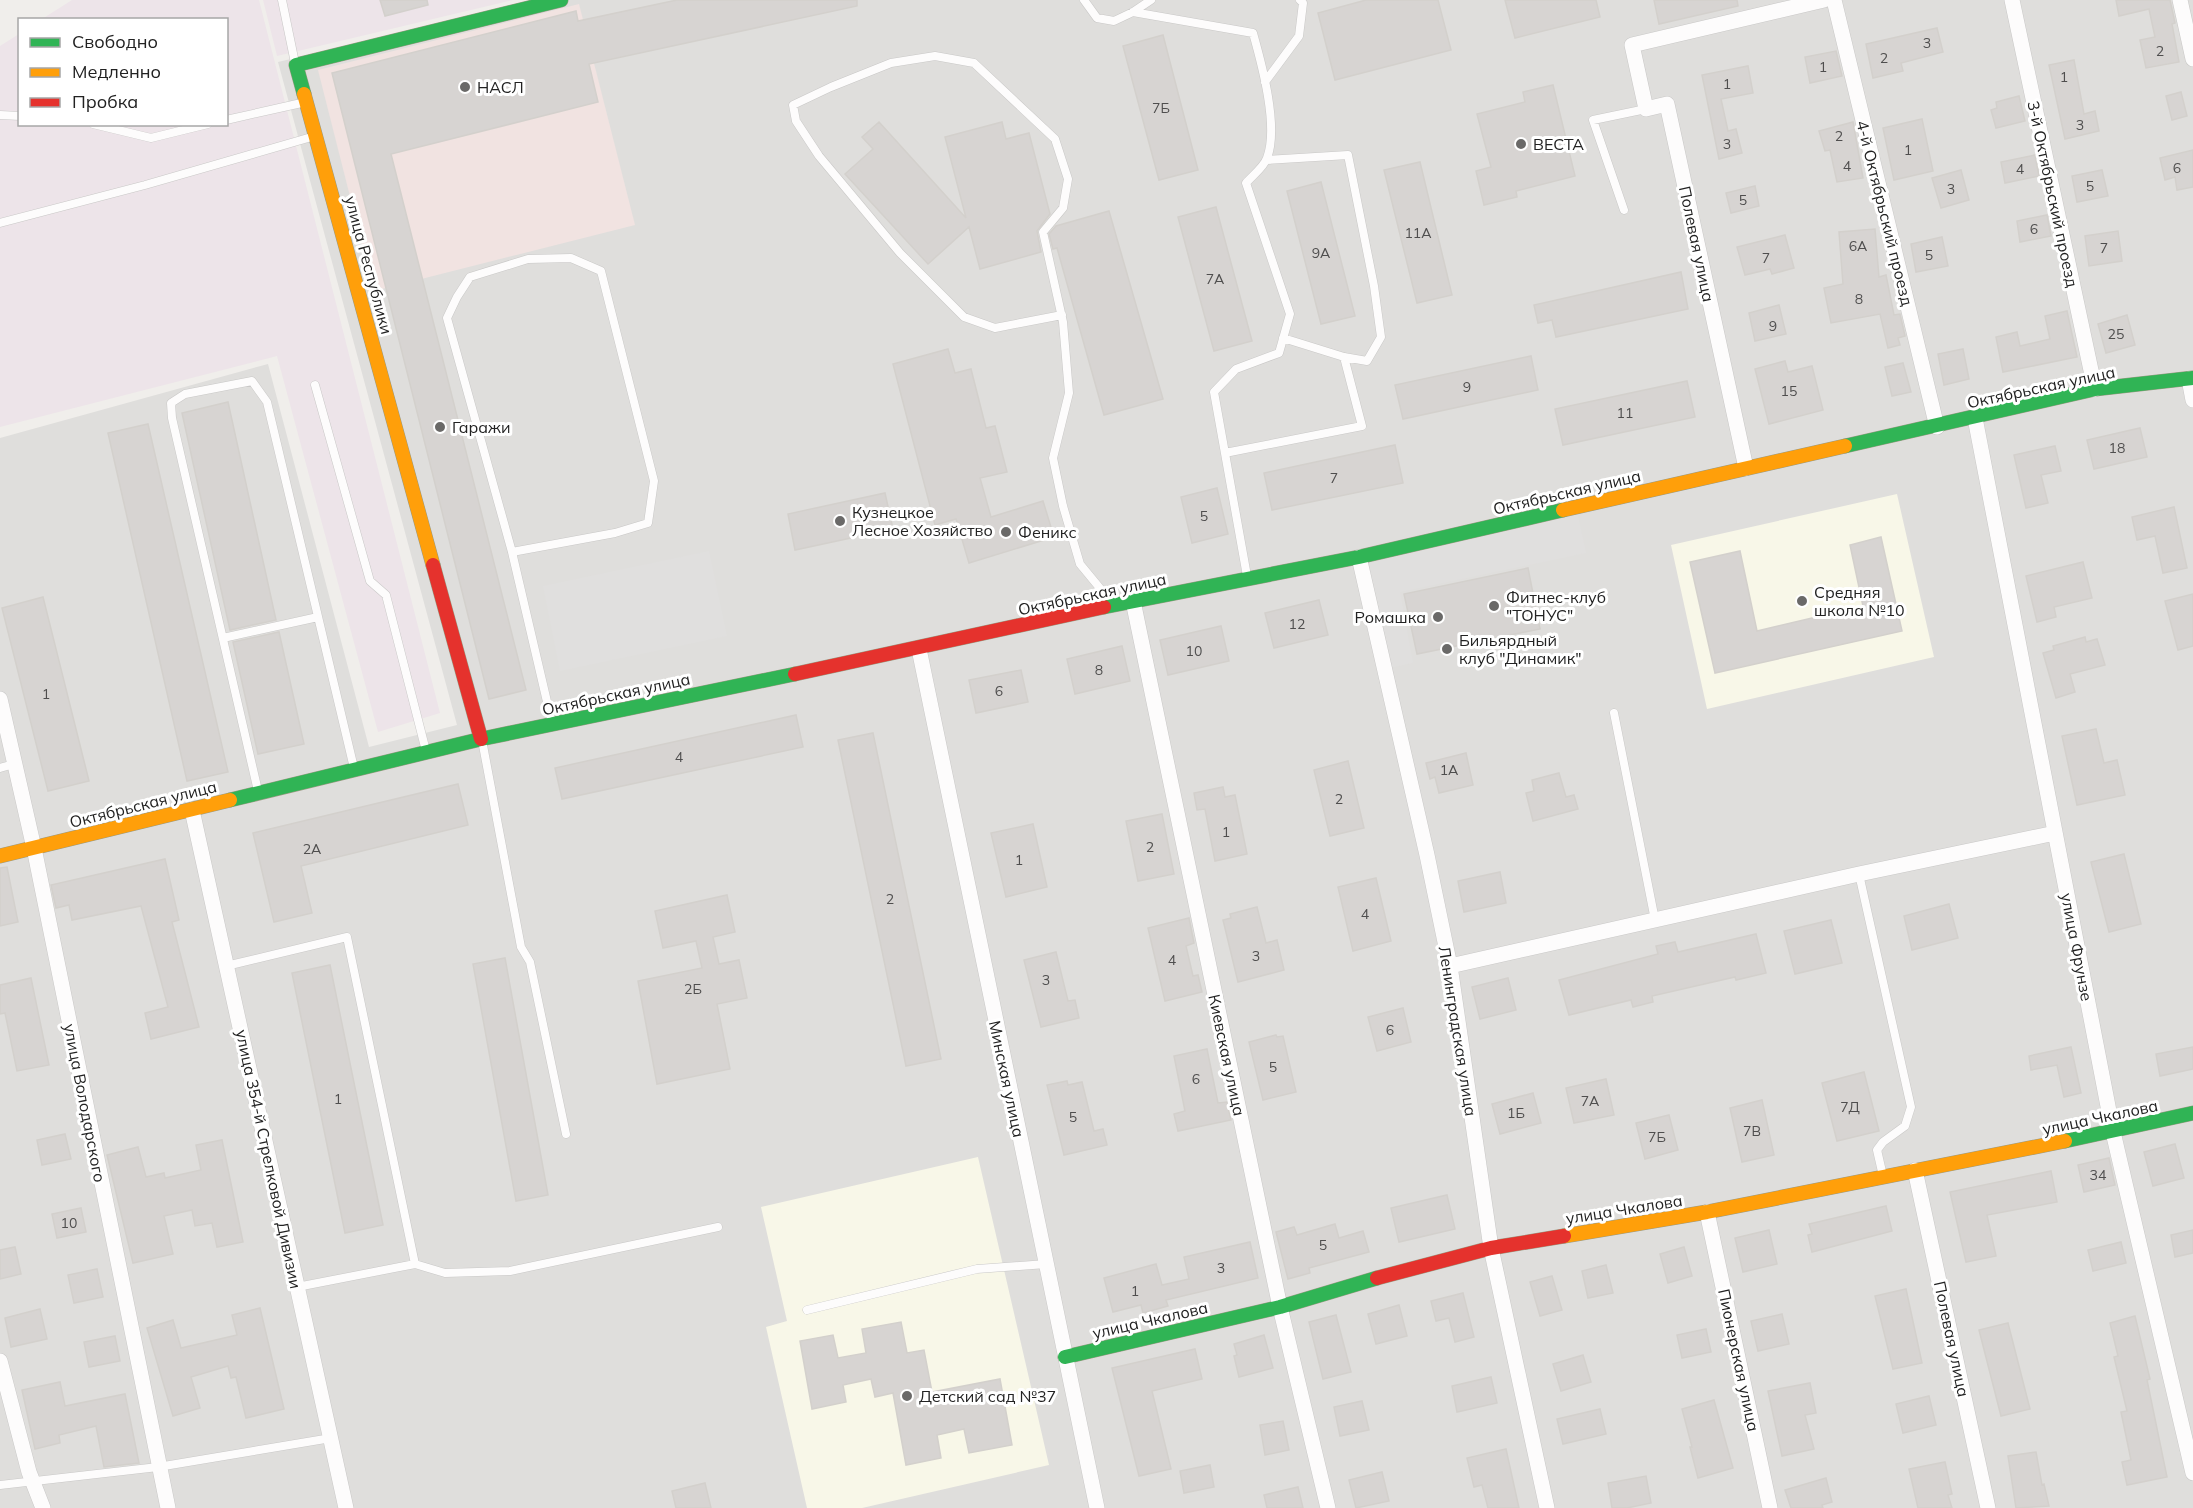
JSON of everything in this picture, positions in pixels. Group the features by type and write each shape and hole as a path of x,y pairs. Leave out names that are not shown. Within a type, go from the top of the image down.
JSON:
{"street":[{"path":"296,65 561,0"},
{"path":"1646,109 1632,45 1824,0"},
{"name":"4-й Октябрьский проезд","path":"1834,0 1937,427"},
{"name":"3-й Октябрьский проезд","path":"2012,0 2095,389"},
{"path":"2180,0 2193,59"},
{"name":"улица Республики","path":"296,65 482,739"},
{"name":"Полевая улица","path":"1646,109 1666,104 1746,468"},
{"path":"2191,378 2193,400"},
{"name":"Октябрьская улица","path":"0,856 482,739 918,649 1133,601 1359,557 1746,468 1937,427 2095,389 2191,378"},
{"name":"улица Фрунзе","path":"1975,418 2113,1132 2193,1473"},
{"name":"Ленинградская улица","path":"1359,557 1424,844 1449,966 1491,1248 1547,1508"},
{"name":"Киевская улица","path":"1133,601 1280,1307 1328,1508"},
{"name":"Минская улица","path":"918,649 1097,1508"},
{"name":"улица Володарского","path":"0,699 7,766 34,848 168,1508"},
{"name":"улица 354-й Стрелковой Дивизии","path":"192,810 345,1508"},
{"path":"1449,966 1859,874 2055,833"},
{"name":"улица Чкалова","path":"1065,1357 1280,1307 1390,1274 1491,1248 1707,1212 2113,1132 2193,1113"},
{"name":"Полевая улица","path":"1916,1170 1988,1508"},
{"name":"Пионерская улица","path":"1707,1212 1770,1508"},
{"path":"0,1361 33,1482 44,1508"}],"lane":[{"path":"282,0 296,65"},
{"path":"1084,0 1097,18 1114,21 1151,0"},
{"path":"1265,82 1299,36 1303,3 1300,0"},
{"path":"1133,12 1253,33 1263,68 1271,130 1267,159 1246,183 1290,314 1279,353 1236,369 1214,392 1248,578"},
{"path":"1062,315 995,328 964,317 900,253 819,156 796,121 793,105 891,63 935,56 974,63 1055,139 1068,179 1063,208 1043,232 1062,315 1069,393 1053,458 1063,506 1080,564 1114,605"},
{"path":"228,120 307,101"},
{"path":"1624,210 1593,120 1646,109"},
{"path":"0,115 18,116"},
{"path":"101,126 151,138 200,126"},
{"path":"0,223 145,185 316,135"},
{"path":"1267,159 1348,155 1374,286 1381,337 1367,361 1344,357 1283,338"},
{"path":"512,552 615,533 648,522 654,481 601,271 572,258 528,259 470,277 447,318 512,552 552,724"},
{"path":"1225,453 1362,426 1344,357"},
{"path":"259,793 172,418 171,403 185,394 252,381 267,402 354,770"},
{"path":"315,384 370,581 386,595 426,752"},
{"path":"223,638 318,618"},
{"path":"1614,713 1655,920"},
{"path":"482,739 521,947 530,962 566,1134"},
{"path":"1859,874 1911,1107 1905,1126 1882,1142 1877,1150 1883,1176"},
{"path":"226,966 347,937 415,1264"},
{"path":"297,1287 415,1264 445,1273 510,1271 718,1227"},
{"path":"807,1310 977,1269 1046,1264"},
{"path":"0,1485 158,1467 330,1438"}],"shaded area":[{"path":"72,0 259,0 440,713 378,732 277,356 0,427 0,46 18,35 18,126 228,126 228,18 44,18"},
{"path":"263,0 513,0 277,56"},
{"path":"539,0 2193,0 2193,1508 0,1508 0,438 268,364 369,747 457,725 278,62"},
{"name":"НАСЛ","path":"579,4 635,225 374,291 318,70"},
{"name":"Средняя школа №10","path":"1897,494 1934,657 1707,709 1671,545"},
{"path":"1576,506 1586,553 1400,592 1413,663 1377,671 1354,558"},
{"path":"709,551 727,636 560,671 543,586"},
{"name":"Детский сад №37","path":"978,1157 1049,1465 862,1508 807,1508 766,1327 787,1321 761,1207"}],"building":[{"path":"380,0 427,0 428,5 385,16"},
{"path":"677,0 857,0 857,6 589,64 598,102 391,154 526,690 489,699 332,73 576,11 578,21"},
{"path":"1366,0 1438,0 1451,50 1335,80 1318,13"},
{"path":"1505,0 1596,0 1600,17 1515,38"},
{"path":"1654,0 1737,0 1738,6 1659,24"},
{"path":"2116,0 2170,0 2179,62 2146,68 2140,40 2155,37 2149,9 2119,16"},
{"path":"1937,28 1943,52 1901,63 1903,71 1873,78 1866,44"},
{"path":"1163,35 1198,170 1159,180 1123,46"},
{"path":"1836,51 1842,76 1810,83 1805,57"},
{"path":"2074,60 2084,114 2095,111 2099,131 2065,139 2049,65"},
{"path":"1748,66 1753,93 1721,99 1728,131 1736,129 1742,153 1719,159 1702,75"},
{"name":"ВЕСТА","path":"1553,85 1575,176 1516,191 1517,197 1484,205 1476,171 1491,167 1477,114 1525,102 1523,92"},
{"path":"2181,92 2187,116 2172,120 2166,96"},
{"path":"2019,96 2025,121 1996,128 1991,110 1997,108 1996,102"},
{"path":"1922,119 1933,171 1894,180 1883,128"},
{"path":"879,122 966,218 945,137 1002,122 1006,139 1029,133 1050,214 1037,231 1041,252 980,269 969,227 928,264 845,174 873,149 862,137"},
{"path":"1853,122 1863,178 1837,182 1830,150 1825,151 1819,131"},
{"path":"2193,150 2193,187 2177,190 2175,177 2165,180 2160,158"},
{"path":"2035,155 2039,176 2005,183 2001,162"},
{"path":"1420,162 1452,295 1417,303 1384,170"},
{"path":"1961,170 1969,200 1941,208 1932,178"},
{"path":"2102,170 2108,196 2077,202 2072,176"},
{"path":"1321,182 1355,316 1321,324 1287,191"},
{"path":"1755,186 1759,206 1731,213 1726,193"},
{"path":"1216,207 1252,341 1214,351 1178,217"},
{"path":"1109,211 1163,399 1104,415 1057,248 1053,249 1049,234 1056,226"},
{"path":"2047,215 2051,236 2020,242 2017,221"},
{"path":"1875,229 1879,277 1886,275 1894,315 1900,314 1905,336 1898,338 1900,345 1888,348 1880,314 1831,323 1824,288 1843,284 1839,232"},
{"path":"2118,231 2122,261 2089,266 2085,236"},
{"path":"1785,235 1794,268 1772,274 1770,269 1745,275 1737,247"},
{"path":"1942,237 1948,266 1916,272 1911,244"},
{"path":"1681,272 1688,309 1556,337 1552,320 1538,323 1534,305"},
{"path":"1779,305 1786,334 1755,341 1749,313"},
{"path":"2067,311 2077,357 2003,372 1996,337 2017,332 2020,346 2050,339 2045,316"},
{"path":"2127,315 2135,345 2106,353 2098,324"},
{"path":"948,349 955,373 971,369 986,428 995,426 1007,472 980,478 991,517 1043,501 1054,537 969,563 956,519 935,525 893,364"},
{"path":"1963,349 1969,379 1944,385 1938,354"},
{"path":"1531,356 1538,390 1403,419 1395,385"},
{"path":"1785,361 1788,372 1812,366 1823,410 1769,424 1755,369"},
{"path":"1903,363 1911,392 1892,396 1885,367"},
{"path":"1687,381 1695,417 1563,445 1555,409"},
{"path":"228,402 276,620 230,630 182,413"},
{"path":"148,424 228,772 187,781 108,433"},
{"path":"2140,428 2147,457 2094,469 2087,440"},
{"path":"1395,445 1403,483 1272,510 1264,473"},
{"path":"2055,446 2061,471 2041,475 2048,503 2026,508 2014,455"},
{"path":"1217,488 1228,534 1192,543 1181,497"},
{"name":"Кузнецкое Лесное Хозяйство","path":"885,493 893,529 795,550 788,514"},
{"path":"2174,507 2187,568 2163,573 2155,536 2137,540 2132,517"},
{"path":"1881,537 1902,631 1715,673 1690,562 1740,551 1757,631 1863,606 1850,545"},
{"path":"2083,562 2092,598 2054,607 2056,617 2037,622 2026,576"},
{"path":"1528,568 1540,629 1417,654 1404,594"},
{"path":"2193,594 2193,646 2178,650 2165,601"},
{"path":"43,597 89,781 48,791 2,608"},
{"path":"1319,600 1328,635 1274,648 1265,613"},
{"path":"1221,626 1229,661 1168,675 1160,640"},
{"path":"279,632 304,744 258,754 233,642"},
{"path":"2085,637 2086,642 2097,639 2105,665 2070,674 2075,692 2056,698 2043,653 2054,650 2053,646"},
{"path":"1122,646 1130,681 1075,694 1067,659"},
{"path":"1021,670 1028,702 976,713 969,680"},
{"path":"796,715 803,747 562,799 555,768"},
{"path":"2096,729 2104,763 2117,760 2125,795 2077,805 2062,736"},
{"path":"873,733 941,1059 906,1066 838,740"},
{"path":"1466,753 1473,785 1439,793 1435,777 1430,779 1426,763"},
{"path":"1348,761 1364,828 1330,836 1314,770"},
{"path":"1559,773 1566,797 1574,795 1578,809 1533,821 1526,793 1534,791 1532,780"},
{"path":"458,784 468,825 301,866 312,913 274,922 253,833"},
{"path":"1223,787 1225,797 1235,795 1247,854 1215,861 1205,809 1197,810 1194,793"},
{"path":"1162,814 1174,874 1138,881 1126,821"},
{"path":"1033,824 1047,887 1006,897 991,833"},
{"path":"2124,854 2141,924 2109,932 2091,862"},
{"path":"165,859 179,920 172,922 199,1027 151,1039 145,1013 168,1007 141,906 72,920 69,905 56,908 51,885"},
{"path":"7,867 18,922 0,926 0,868"},
{"path":"1500,872 1506,903 1464,912 1458,881"},
{"path":"1376,878 1391,941 1353,951 1338,887"},
{"path":"727,895 735,932 713,937 719,964 739,960 747,998 717,1004 730,1069 657,1084 638,981 702,968 696,941 663,948 655,911"},
{"path":"1949,904 1958,938 1912,950 1904,916"},
{"path":"1257,907 1266,943 1277,940 1284,970 1238,982 1223,920 1231,918 1230,914"},
{"path":"1189,918 1194,943 1186,946 1193,976 1198,975 1202,992 1165,1001 1148,928"},
{"path":"1831,920 1842,963 1795,974 1784,931"},
{"path":"1756,934 1766,973 1736,980 1735,977 1652,996 1653,1002 1633,1007 1631,1000 1569,1015 1559,980 1658,954 1656,946 1675,942 1678,952"},
{"path":"1056,952 1068,1001 1075,1000 1079,1018 1041,1027 1024,960"},
{"path":"505,958 548,1195 516,1201 473,964"},
{"path":"330,965 383,1225 345,1233 292,973"},
{"path":"31,978 49,1065 17,1071 5,1013 0,1014 0,985"},
{"path":"1508,978 1516,1010 1480,1019 1472,987"},
{"path":"1403,1008 1411,1042 1377,1051 1368,1017"},
{"path":"1276,1035 1277,1037 1283,1036 1296,1092 1263,1100 1249,1042"},
{"path":"2071,1047 2081,1093 2064,1097 2057,1065 2031,1070 2029,1056"},
{"path":"2193,1047 2193,1069 2160,1076 2156,1054"},
{"path":"1207,1049 1218,1103 1227,1102 1231,1120 1178,1131 1174,1114 1185,1111 1174,1056"},
{"path":"1864,1072 1879,1131 1837,1141 1822,1083"},
{"path":"1606,1079 1614,1115 1574,1123 1566,1088"},
{"path":"1067,1081 1068,1085 1082,1082 1094,1131 1103,1129 1107,1145 1064,1155 1047,1085"},
{"path":"1533,1093 1541,1123 1500,1134 1492,1104"},
{"path":"1762,1100 1774,1155 1742,1162 1730,1108"},
{"path":"1669,1115 1678,1150 1645,1159 1636,1123"},
{"path":"65,1134 71,1159 42,1165 37,1140"},
{"path":"222,1140 243,1242 217,1247 212,1223 195,1226 192,1210 164,1216 173,1254 133,1263 107,1155 138,1147 146,1177 164,1173 165,1178 201,1170 196,1145"},
{"path":"2175,1144 2184,1178 2153,1186 2144,1152"},
{"path":"2109,1158 2115,1185 2084,1192 2078,1165"},
{"path":"2051,1171 2057,1202 1987,1215 1996,1256 1966,1262 1950,1192"},
{"path":"1447,1195 1455,1229 1399,1242 1391,1208"},
{"path":"1886,1206 1892,1231 1812,1252 1808,1235 1812,1234 1809,1224"},
{"path":"81,1208 86,1232 57,1238 52,1214"},
{"path":"1335,1224 1339,1238 1363,1231 1369,1252 1309,1268 1310,1273 1288,1279 1276,1232 1294,1227 1297,1235"},
{"path":"1769,1230 1777,1264 1743,1272 1735,1238"},
{"path":"2193,1230 2193,1253 2175,1257 2171,1235"},
{"path":"1250,1242 1258,1278 1166,1300 1168,1306 1143,1313 1141,1305 1113,1312 1104,1278 1156,1264 1162,1285 1189,1279 1184,1257"},
{"path":"2121,1242 2126,1263 2093,1271 2088,1250"},
{"path":"15,1247 21,1274 0,1279 0,1250"},
{"path":"1684,1247 1692,1276 1668,1283 1660,1254"},
{"path":"1606,1265 1613,1293 1588,1298 1582,1271"},
{"path":"97,1269 103,1297 74,1303 68,1275"},
{"path":"1552,1276 1562,1310 1540,1316 1530,1282"},
{"path":"1906,1289 1922,1363 1893,1369 1875,1296"},
{"path":"1463,1293 1474,1337 1455,1342 1449,1318 1436,1321 1431,1301"},
{"path":"1399,1305 1407,1336 1376,1344 1368,1314"},
{"path":"260,1308 284,1409 246,1418 236,1377 231,1378 228,1366 191,1377 200,1408 173,1416 147,1328 173,1320 181,1348 237,1335 232,1315"},
{"path":"40,1309 47,1339 11,1347 5,1318"},
{"path":"1782,1314 1789,1344 1758,1351 1751,1321"},
{"path":"1336,1315 1351,1372 1323,1379 1309,1322"},
{"path":"2135,1316 2150,1379 2147,1380 2167,1477 2127,1485 2122,1462 2131,1460 2121,1412 2127,1411 2114,1357 2118,1356 2110,1323"},
{"path":"901,1322 907,1353 924,1350 932,1392 1000,1379 1012,1445 969,1453 964,1429 937,1435 941,1458 906,1465 893,1393 875,1397 871,1379 843,1385 846,1402 812,1409 800,1341 833,1335 838,1358 866,1353 862,1329"},
{"path":"2008,1323 2030,1409 2001,1416 1979,1330"},
{"path":"1706,1329 1711,1352 1682,1358 1677,1335"},
{"path":"1264,1335 1273,1368 1239,1377 1234,1344"},
{"path":"115,1336 120,1361 89,1367 84,1342"},
{"path":"1195,1349 1202,1379 1152,1391 1171,1469 1139,1476 1112,1368"},
{"path":"1583,1355 1591,1382 1561,1391 1553,1364"},
{"path":"1491,1377 1497,1403 1457,1412 1452,1386"},
{"path":"60,1382 65,1406 125,1394 139,1463 104,1467 96,1426 59,1435 60,1443 35,1449 22,1390"},
{"path":"1810,1383 1816,1413 1805,1415 1814,1449 1782,1456 1768,1391"},
{"path":"1929,1396 1936,1425 1903,1433 1896,1404"},
{"path":"1714,1400 1733,1468 1698,1478 1682,1409"},
{"path":"1362,1401 1369,1430 1340,1436 1334,1407"},
{"path":"1600,1409 1606,1434 1563,1444 1557,1419"},
{"path":"1283,1421 1289,1450 1265,1455 1260,1425"},
{"path":"1506,1449 1519,1508 1488,1508 1482,1485 1474,1487 1467,1458"},
{"path":"2036,1452 2042,1485 2044,1484 2049,1506 2016,1508 2008,1456"},
{"path":"1945,1462 1952,1494 1948,1495 1952,1508 1918,1508 1909,1469"},
{"path":"1210,1465 1214,1487 1184,1493 1180,1471"},
{"path":"1382,1472 1389,1501 1356,1508 1349,1480"},
{"path":"1646,1476 1651,1503 1627,1508 1612,1508 1608,1483"},
{"path":"1826,1478 1832,1502 1822,1505 1823,1508 1791,1508 1785,1490"},
{"path":"705,1483 711,1508 676,1508 672,1491"},
{"path":"1298,1487 1303,1508 1267,1508 1264,1495"}],"traffic: fast":[{"path":"304,94 296,65 561,0"},
{"path":"1845,446 2095,389 2193,378"},
{"path":"1104,607 1359,557 1563,510"},
{"path":"230,800 481,739 795,674"},
{"path":"2065,1141 2193,1113"},
{"path":"1065,1357 1280,1307 1377,1278"}],"traffic: slow":[{"path":"304,94 433,565"},
{"path":"1563,510 1845,446"},
{"path":"0,856 230,800"},
{"path":"1564,1236 1707,1212 2065,1141"}],"traffic: jam":[{"path":"433,565 481,739"},
{"path":"795,674 1104,607"},
{"path":"1377,1278 1491,1248 1564,1236"}],"place":[{"name":"НАСЛ","path":"465,87"},
{"name":"ВЕСТА","path":"1521,144"},
{"name":"Гаражи","path":"440,427"},
{"name":"Кузнецкое Лесное Хозяйство","path":"840,521"},
{"name":"Феникс","path":"1006,532"},
{"name":"Средняя школа №10","path":"1802,601"},
{"name":"Фитнес-клуб \"ТОНУС\"","path":"1494,606"},
{"name":"Ромашка","path":"1438,617"},
{"name":"Бильярдный клуб \"Динамик\"","path":"1447,649"},
{"name":"Детский сад №37","path":"907,1396"}]}
